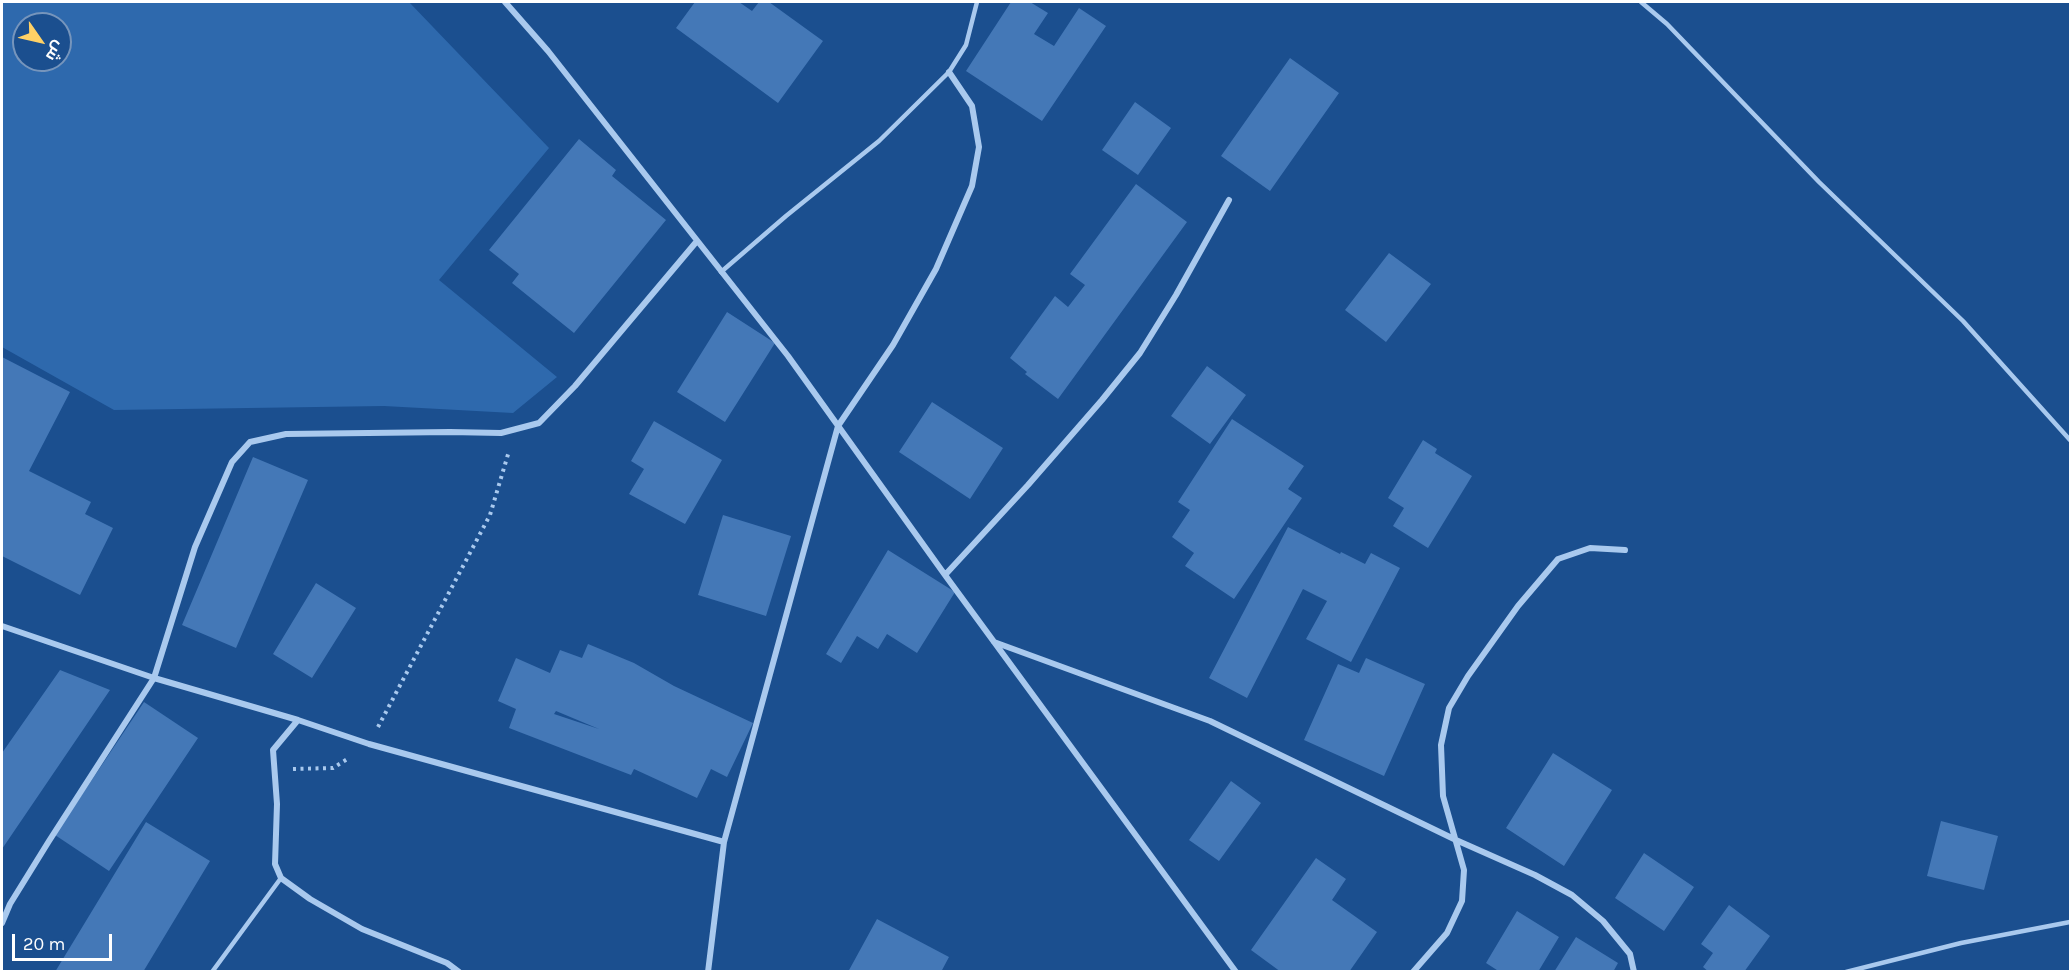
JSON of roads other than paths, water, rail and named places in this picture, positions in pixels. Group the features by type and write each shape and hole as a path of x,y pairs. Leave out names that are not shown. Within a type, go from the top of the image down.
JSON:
{"street":[{"path":"505,2 548,51 788,356 945,575 1236,972"},
{"path":"708,972 724,842 838,426 893,345 936,269 972,186 979,147 972,106 949,72"},
{"path":"945,575 1035,477 1140,353 1230,200"},
{"path":"2,923 10,904 49,841 154,678 195,547 232,462 250,442 286,435 501,433 539,423 561,401 697,241"},
{"path":"1413,972 1447,933 1462,901 1464,870 1443,796 1441,745 1449,708 1468,676 1518,606 1558,559 1590,548 1625,550"},
{"path":"2,626 154,678 298,720 369,744 724,842"},
{"path":"994,642 1210,721 1456,840 1535,875 1572,895 1603,921 1630,954 1634,972"},
{"path":"298,720 273,750 277,804 275,864 281,878 310,899 362,929 447,963 459,972"}],"lane":[{"path":"721,272 879,141 949,72 966,45 977,2"},
{"path":"1641,2 1667,24 1819,182 1963,321 2070,440"},
{"path":"212,972 281,878"},
{"path":"1846,972 1961,943 2070,922"}]}
